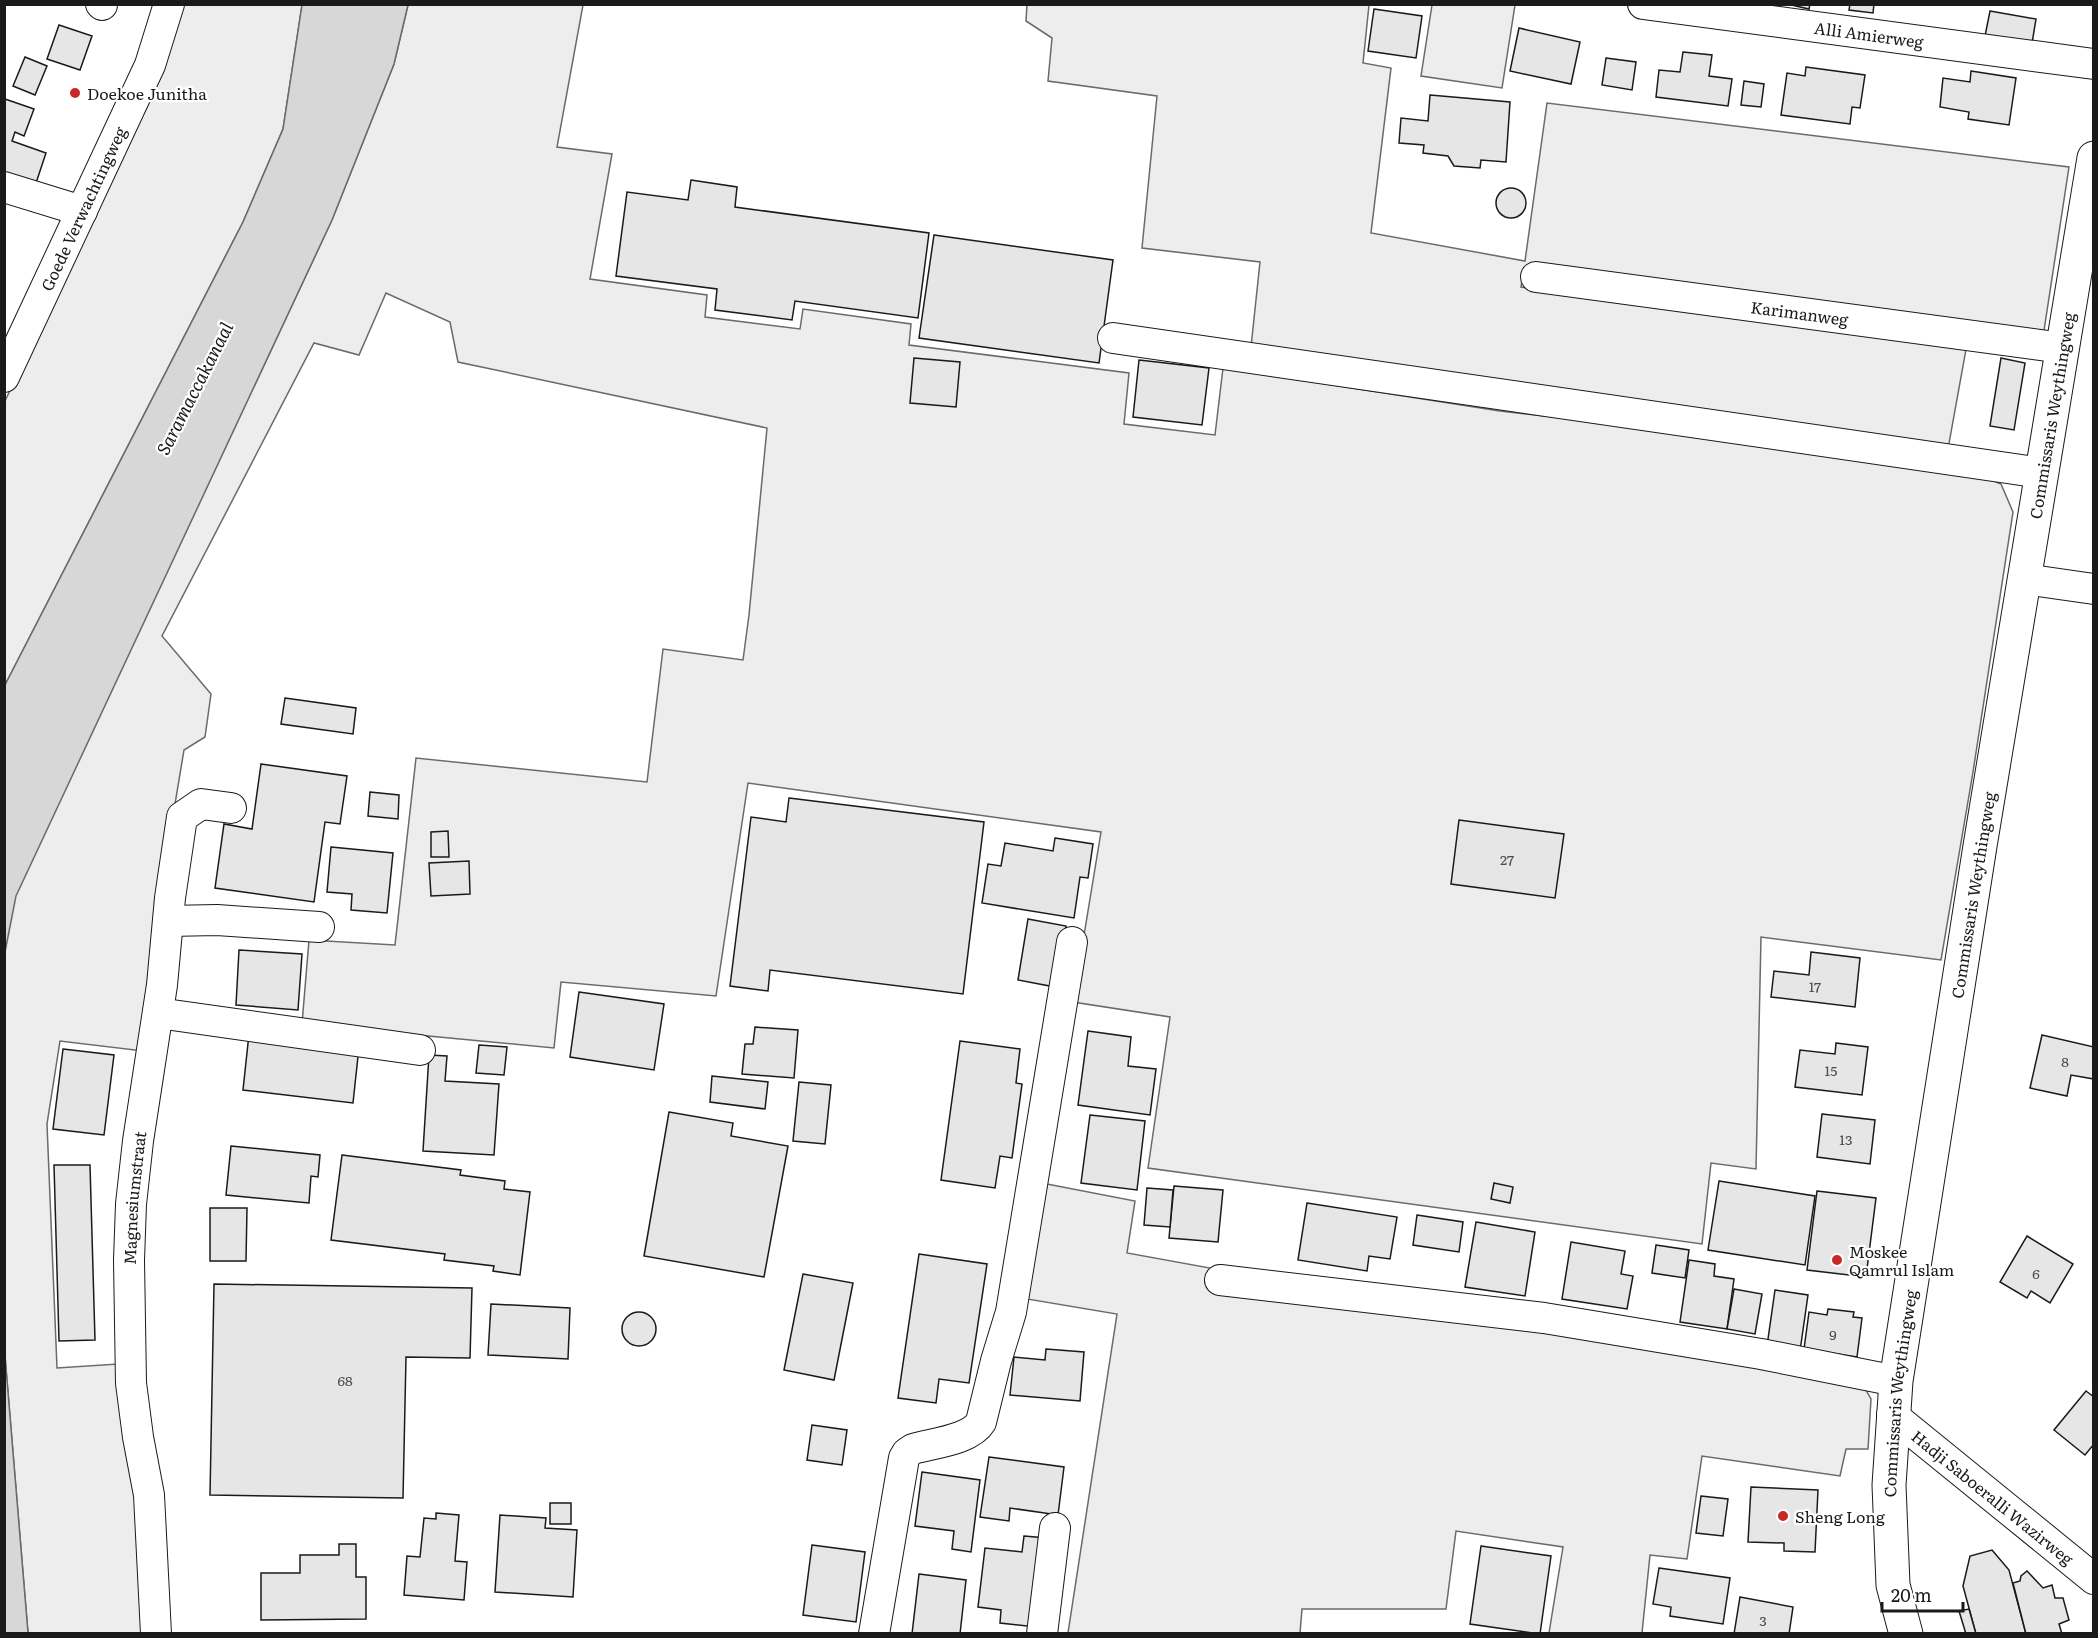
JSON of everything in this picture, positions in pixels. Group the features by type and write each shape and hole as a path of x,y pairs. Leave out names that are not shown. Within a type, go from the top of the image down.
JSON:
{"main road":[{"name":"Commissaris Weythingweg","path":"1906,1634 1893,1585 1889,1485 1896,1381 1980,846 2094,158"}],"street":[{"name":"Goede Verwachtingweg","path":"4,377 150,65 169,4"},
{"name":"Alli Amierweg","path":"1643,4 2094,64"},
{"path":"4,187 82,211"},
{"name":"Karimanweg","path":"1536,278 2063,348"},
{"path":"1113,338 2042,473"},
{"path":"2024,579 2094,589"},
{"name":"Magnesiumstraat","path":"156,1634 149,1495 131,1383 128,1312 131,1204 138,1141 158,1013 182,817 201,804 231,808"},
{"path":"168,921 217,920 318,927"},
{"path":"874,1634 904,1458 913,1449 968,1434 981,1422 1011,1312 1072,942"},
{"path":"158,1013 420,1050"},
{"path":"1220,1280 1544,1318 1761,1354 1896,1381"},
{"name":"Hadji Saboeralli Wazirweg","path":"1892,1415 2094,1580"},
{"path":"1042,1634 1055,1528"}],"shaded area":[{"path":"1027,4 1369,5 1363,63 1391,68 1371,233 1525,261 1547,103 2069,167 2043,337 1524,269 1521,287 1967,344 1948,449 1251,347 1260,262 1142,248 1157,96 1048,81 1052,38 1026,21"},
{"path":"180,5 302,5 283,129 243,222 5,685 4,403 149,102 169,53"},
{"path":"408,5 583,5 557,147 612,154 590,279 707,295 705,317 800,329 803,309 911,324 909,345 1129,373 1124,424 1215,435 1223,368 1500,411 1681,431 1982,476 2001,484 2013,512 1941,960 1761,937 1756,1169 1711,1163 1702,1244 1148,1168 1170,1017 1073,1002 1101,832 748,783 716,996 561,982 554,1048 302,1024 309,940 395,945 416,758 647,782 663,649 743,660 749,615 767,428 458,362 450,322 386,293 359,355 314,343 162,636 211,694 205,737 184,750 157,912 143,1051 60,1041 47,1124 57,1368 118,1364 135,1490 147,1633 28,1633 4,1344 4,952 15,896 332,220 394,64"},
{"path":"1432,5 1515,5 1502,88 1421,76"},
{"path":"1047,1184 1135,1201 1127,1253 1210,1268 1209,1289 1543,1328 1863,1385 1871,1399 1868,1449 1846,1449 1840,1476 1702,1456 1687,1559 1650,1555 1642,1633 1549,1633 1563,1547 1456,1531 1446,1609 1302,1609 1300,1633 1068,1633 1117,1314 1027,1299"}],"water":[{"name":"Saramaccakanaal","path":"302,5 408,5 394,64 332,220 16,896 5,952 5,685 243,222 283,129"},
{"path":"4,1344 28,1633 5,1633"}],"building":[{"path":"1787,4 1810,4 1809,9"},
{"path":"1850,4 1874,4 1873,13 1849,10"},
{"path":"1374,9 1422,16 1416,58 1368,51"},
{"path":"1990,11 2036,19 2031,49 1984,41"},
{"path":"59,25 92,36 80,70 47,59"},
{"path":"1519,28 1580,42 1571,84 1510,71"},
{"path":"1683,52 1712,55 1709,76 1732,79 1728,106 1656,97 1659,70 1680,72"},
{"path":"25,57 47,66 35,95 13,86"},
{"path":"1606,58 1636,62 1632,90 1602,85"},
{"path":"1806,67 1865,75 1860,108 1852,107 1850,124 1781,115 1787,73 1805,76"},
{"path":"1971,71 2016,78 2009,125 1968,119 1969,112 1940,107 1943,78 1970,82"},
{"path":"1744,81 1764,84 1761,107 1741,105"},
{"path":"1430,95 1510,102 1506,162 1481,160 1480,168 1454,166 1448,156 1423,153 1424,145 1399,143 1401,118 1428,121"},
{"path":"5,99 34,109 24,136 15,132 12,141 46,153 35,186 4,175"},
{"path":"691,180 737,187 735,207 929,233 918,318 795,301 792,320 715,310 717,289 616,276 627,192 688,200"},
{"path":"1511,188 1522,192 1526,203 1522,214 1511,218 1500,214 1496,203 1500,192"},
{"path":"934,235 1113,260 1099,363 919,338"},
{"path":"914,358 960,362 956,407 910,403"},
{"path":"2001,358 2025,363 2014,430 1990,426"},
{"path":"1139,360 1209,368 1202,425 1133,417"},
{"path":"285,698 356,708 353,734 281,724"},
{"path":"261,764 347,776 340,824 325,822 314,902 215,888 224,824 252,829"},
{"path":"370,792 399,795 398,819 368,816"},
{"path":"789,798 984,822 963,994 770,970 768,991 730,986 751,817 786,822"},
{"path":"1459,820 1564,834 1555,898 1451,884"},
{"path":"448,831 449,857 431,857 431,832"},
{"path":"1055,838 1093,844 1088,878 1080,877 1074,918 982,903 988,864 1001,866 1005,843 1053,851"},
{"path":"331,847 393,853 387,913 351,910 352,894 327,892"},
{"path":"469,861 470,894 431,896 429,863"},
{"path":"1028,919 1066,926 1055,987 1018,980"},
{"path":"239,950 302,954 298,1010 236,1005"},
{"path":"1811,952 1860,958 1855,1007 1771,997 1774,971 1809,975"},
{"path":"579,992 664,1004 654,1070 570,1057"},
{"path":"755,1027 798,1030 794,1078 742,1074 745,1044 753,1044"},
{"path":"1088,1031 1131,1037 1128,1066 1156,1069 1150,1115 1078,1105"},
{"path":"249,1034 359,1047 353,1103 243,1090"},
{"path":"2042,1035 2094,1047 2094,1079 2071,1075 2067,1096 2030,1088"},
{"path":"960,1041 1020,1049 1016,1083 1022,1084 1012,1158 1000,1156 995,1188 941,1180"},
{"path":"1836,1043 1868,1047 1862,1095 1795,1087 1800,1050 1835,1054"},
{"path":"479,1045 507,1047 504,1075 476,1073"},
{"path":"63,1049 114,1055 104,1135 53,1129"},
{"path":"429,1055 447,1056 445,1081 499,1084 494,1155 423,1151"},
{"path":"712,1076 768,1082 765,1109 710,1102"},
{"path":"799,1082 831,1085 825,1144 793,1141"},
{"path":"669,1112 733,1123 731,1136 788,1146 764,1277 644,1256"},
{"path":"1822,1114 1875,1120 1870,1164 1817,1157"},
{"path":"1090,1115 1145,1121 1137,1190 1081,1183"},
{"path":"231,1146 320,1155 318,1177 311,1176 309,1203 226,1195"},
{"path":"342,1155 461,1170 460,1175 505,1181 504,1189 530,1192 520,1275 493,1271 494,1266 444,1260 445,1254 331,1240"},
{"path":"54,1165 90,1165 95,1340 59,1341"},
{"path":"1719,1181 1815,1196 1805,1265 1708,1250"},
{"path":"1494,1183 1513,1187 1510,1203 1491,1199"},
{"path":"1174,1186 1223,1190 1218,1242 1169,1238"},
{"path":"1147,1188 1173,1190 1170,1227 1144,1225"},
{"path":"1817,1191 1876,1198 1866,1277 1807,1270"},
{"path":"1307,1203 1397,1217 1390,1259 1369,1256 1367,1271 1298,1260"},
{"path":"210,1208 247,1208 246,1261 210,1261"},
{"path":"1417,1215 1463,1222 1459,1252 1413,1245"},
{"path":"1476,1222 1535,1232 1525,1296 1465,1287"},
{"path":"2027,1236 2073,1264 2050,1303 2031,1291 2027,1298 2000,1282"},
{"path":"1571,1242 1625,1251 1621,1274 1633,1276 1627,1309 1562,1299"},
{"path":"1656,1245 1689,1250 1685,1278 1652,1273"},
{"path":"919,1254 987,1264 969,1383 939,1379 936,1403 898,1398"},
{"path":"1689,1260 1715,1264 1714,1276 1734,1279 1727,1329 1680,1322"},
{"path":"803,1274 853,1283 834,1380 784,1370"},
{"path":"214,1284 472,1288 470,1358 406,1357 403,1498 210,1495"},
{"path":"1734,1289 1762,1294 1755,1334 1727,1329"},
{"path":"1775,1290 1808,1295 1800,1351 1767,1346"},
{"path":"491,1304 570,1308 568,1359 488,1355"},
{"path":"1828,1309 1854,1312 1853,1317 1862,1318 1857,1357 1804,1349 1809,1312 1827,1315"},
{"path":"639,1312 651,1317 656,1329 651,1341 639,1346 627,1341 622,1329 627,1317"},
{"path":"1046,1349 1084,1352 1080,1401 1010,1395 1014,1357 1045,1360"},
{"path":"2086,1391 2094,1397 2094,1444 2085,1455 2054,1430"},
{"path":"812,1425 847,1430 842,1465 807,1460"},
{"path":"989,1457 1064,1467 1058,1515 1010,1508 1009,1521 980,1517"},
{"path":"922,1472 980,1480 971,1552 952,1549 954,1531 915,1526"},
{"name":"Sheng Long","path":"1751,1487 1818,1490 1815,1552 1784,1551 1784,1543 1748,1542"},
{"path":"1701,1496 1728,1499 1723,1536 1696,1533"},
{"path":"550,1503 571,1503 571,1524 550,1524"},
{"path":"436,1513 459,1515 455,1561 467,1562 464,1600 404,1595 407,1556 420,1557 424,1518 436,1519"},
{"path":"500,1515 546,1518 545,1528 577,1530 573,1597 495,1592"},
{"path":"1024,1536 1047,1538 1036,1627 1000,1623 1001,1610 978,1607 985,1548 1022,1552"},
{"path":"339,1544 356,1544 356,1577 366,1577 366,1619 261,1620 261,1573 300,1573 300,1555 339,1555"},
{"path":"812,1545 865,1552 856,1622 803,1615"},
{"path":"1481,1546 1551,1556 1540,1634 1470,1624"},
{"path":"1992,1550 2009,1570 2026,1634 1976,1634 1963,1586 1970,1556"},
{"path":"1659,1568 1730,1578 1723,1624 1670,1616 1671,1607 1653,1604"},
{"path":"2027,1571 2043,1588 2052,1585 2055,1598 2063,1598 2069,1620 2059,1624 2062,1634 2026,1634 2013,1583 2020,1581 2021,1576"},
{"path":"919,1574 966,1580 960,1634 912,1634"},
{"path":"1740,1597 1793,1607 1789,1634 1734,1634"},
{"path":"1969,1609 1976,1634 1966,1634 1959,1611"}],"place":[{"name":"Doekoe Junitha","path":"75,93"},
{"name":"Moskee Qamrul Islam","path":"1837,1260"},
{"name":"Sheng Long","path":"1783,1516"}]}
